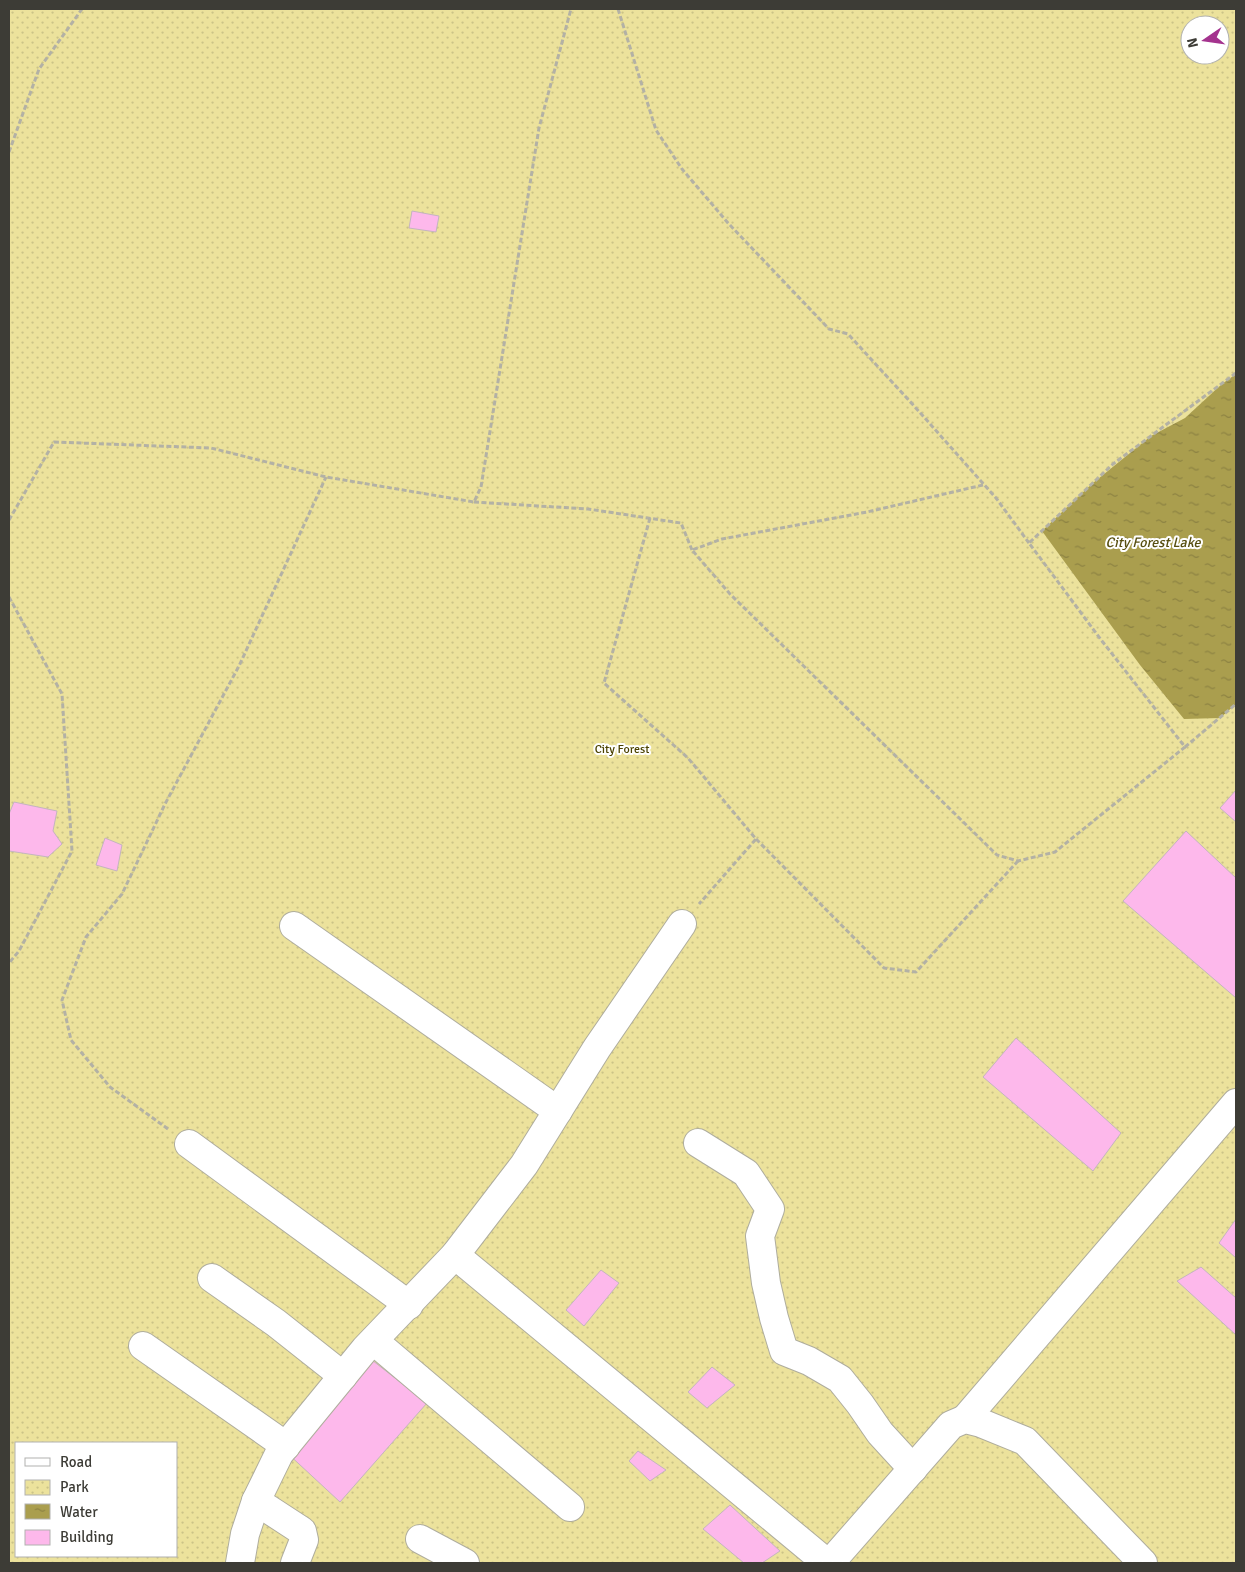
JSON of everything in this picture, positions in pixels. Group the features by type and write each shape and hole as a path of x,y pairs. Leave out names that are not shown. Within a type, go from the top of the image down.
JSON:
{"street":[{"path":"240,1563 245,1534 256,1501 279,1454 343,1376 455,1255 524,1165 596,1048 682,924"},
{"path":"294,926 558,1112"},
{"path":"455,1255 829,1563 951,1425 965,1419 1236,1104"},
{"path":"698,1143 746,1173 770,1209 760,1236 766,1283 784,1351 810,1361 840,1380 860,1404 880,1433 913,1469"},
{"path":"189,1144 409,1305"},
{"path":"212,1278 276,1323 343,1376"},
{"path":"374,1341 570,1507"},
{"path":"143,1346 286,1446"},
{"path":"965,1419 981,1422 1025,1441 1142,1563"},
{"path":"256,1501 302,1531 304,1540 295,1563"},
{"path":"420,1539 465,1563"}],"path":[{"path":"9,152 39,69 82,9"},
{"path":"474,502 481,487 539,128 571,9"},
{"path":"618,9 656,130 682,169 728,223 830,329 848,334 996,498 1102,641 1185,747"},
{"path":"1029,543 1113,464 1236,373"},
{"path":"9,520 54,442 211,448 326,477 474,502 588,509 681,523 692,550 730,594 996,855 1018,861 1055,852 1236,704"},
{"path":"189,1144 110,1087 71,1040 62,1000 86,936 122,894 165,804 239,666 326,477"},
{"path":"692,550 722,539 867,512 983,485"},
{"path":"650,518 604,683 688,758 756,839 884,968 916,972 1018,861"},
{"path":"9,598 62,694 72,850 19,951 9,963"},
{"path":"682,924 756,839"}],"green space":[{"name":"City Forest","path":"9,9 1236,9 1236,1563 9,1563"}],"water":[{"name":"City Forest Lake","path":"1236,374 1236,704 1220,718 1184,719 1140,665 1042,531 1093,483 1151,436 1185,418 1222,384"}],"building":[{"path":"412,211 439,216 436,232 409,228"},
{"path":"1236,790 1236,822 1220,808"},
{"path":"14,802 57,811 53,831 62,844 48,857 9,851 9,814"},
{"path":"1186,831 1236,878 1236,998 1123,901"},
{"path":"105,838 122,845 117,871 96,865"},
{"path":"1016,1038 1121,1133 1093,1171 983,1077"},
{"path":"1236,1219 1236,1258 1219,1243"},
{"path":"1201,1267 1236,1298 1236,1335 1177,1281"},
{"path":"601,1270 619,1283 584,1326 566,1310"},
{"path":"368,1357 427,1403 340,1502 285,1451"},
{"path":"712,1367 735,1385 707,1408 688,1392"},
{"path":"638,1451 666,1470 650,1481 629,1461"},
{"path":"730,1505 780,1551 762,1563 744,1563 703,1529"}]}
